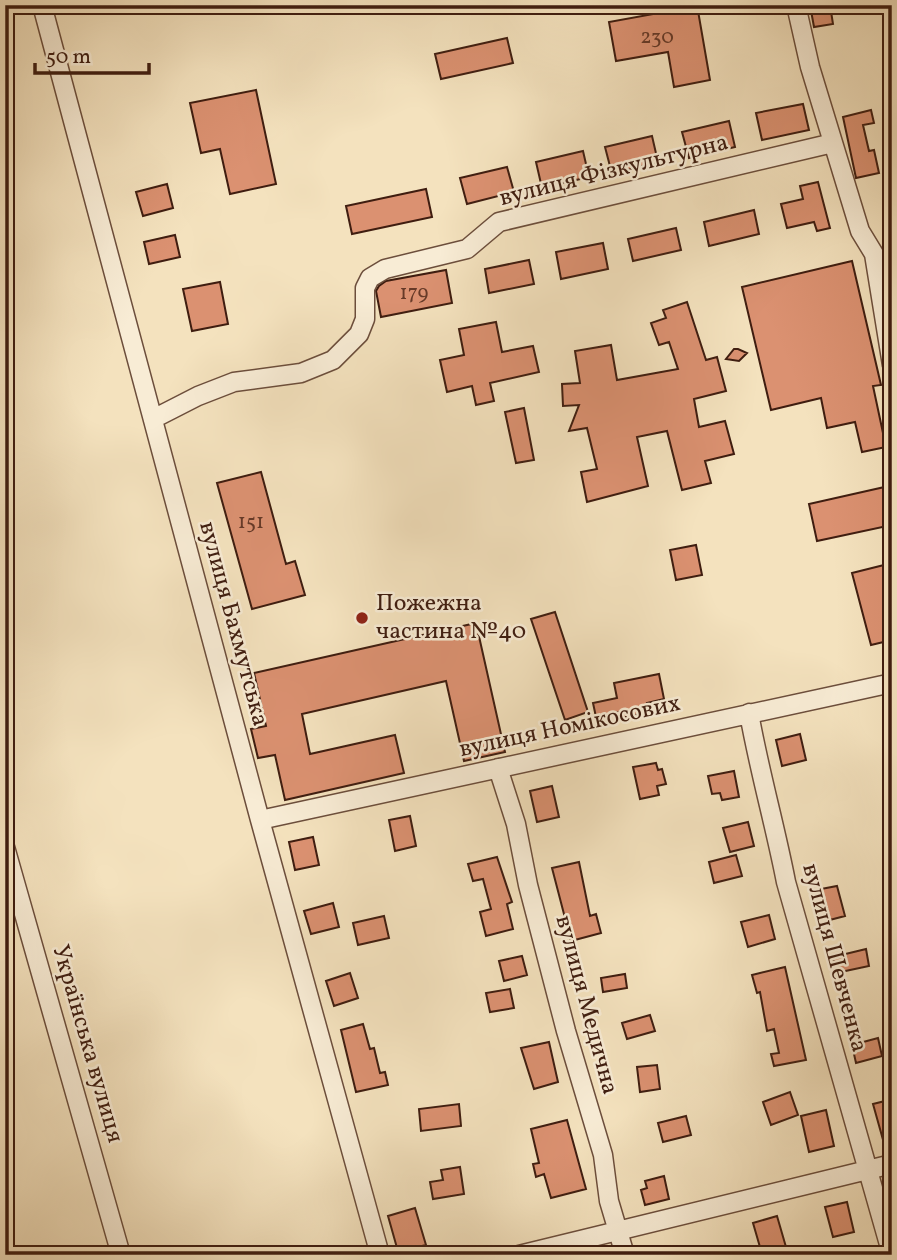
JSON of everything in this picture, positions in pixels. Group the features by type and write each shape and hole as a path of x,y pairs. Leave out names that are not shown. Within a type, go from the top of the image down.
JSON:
{"street":[{"name":"вулиця Бахмутська","path":"42,5 260,820 380,1255"},
{"path":"796,5 810,67 860,230 874,254 892,365"},
{"name":"вулиця Фізкультурна","path":"153,419 198,396 234,382 301,373 333,360 359,334 365,318 365,288 370,278 385,269 467,249 499,222 833,143"},
{"path":"874,254 892,250"},
{"name":"вулиця Номікосових","path":"260,820 892,683"},
{"name":"вулиця Шевченка","path":"749,713 786,882 892,1255"},
{"name":"вулиця Медична","path":"498,768 516,824 528,885 566,1031 603,1155 609,1201 625,1255"},
{"name":"Українська вулиця","path":"7,857 121,1255"},
{"path":"519,1255 892,1164"}],"building":[{"path":"669,5 697,5 710,80 674,87 668,52 616,61 609,22 670,11"},
{"path":"810,5 830,5 833,24 814,27"},
{"path":"507,38 513,63 441,79 435,54"},
{"path":"256,90 276,184 230,194 220,149 201,153 190,103"},
{"path":"803,104 809,130 762,140 756,113"},
{"path":"871,110 874,123 863,125 869,151 874,150 879,173 856,178 843,117"},
{"path":"729,121 735,147 689,158 682,132"},
{"path":"652,136 658,162 612,174 605,147"},
{"path":"583,151 589,177 542,188 536,162"},
{"path":"507,167 514,192 467,204 460,178"},
{"path":"818,182 830,228 817,231 814,222 787,228 781,204 803,199 800,186"},
{"path":"167,184 173,208 143,216 136,192"},
{"path":"426,189 432,217 352,234 346,206"},
{"path":"754,210 759,234 709,246 704,222"},
{"path":"676,228 681,250 633,261 628,239"},
{"path":"175,235 180,257 149,264 144,242"},
{"path":"603,243 608,269 561,279 556,252"},
{"path":"529,260 534,284 489,293 485,269"},
{"path":"852,261 881,385 873,386 886,447 862,452 855,422 827,428 821,398 771,410 742,287"},
{"path":"446,270 452,303 381,317 376,291 379,286 386,281"},
{"path":"220,282 228,324 192,331 183,289"},
{"path":"687,302 706,360 717,357 726,391 694,399 699,427 725,421 734,454 705,461 711,483 682,490 667,431 637,437 648,486 587,502 581,472 597,469 587,428 569,431 579,405 563,406 562,384 580,383 575,351 611,345 617,380 678,369 669,342 659,345 651,323 666,318 663,310"},
{"path":"496,322 502,352 533,346 539,372 490,383 494,401 476,405 472,386 447,392 440,360 464,355 459,329"},
{"path":"734,349 747,353 739,361 726,359"},
{"path":"524,408 534,460 516,463 505,412"},
{"path":"261,472 286,564 295,561 305,595 252,609 217,483"},
{"path":"889,486 892,525 817,541 809,504"},
{"path":"696,545 702,575 676,580 670,550"},
{"path":"888,564 892,580 892,640 871,645 852,573"},
{"path":"555,612 588,712 565,720 531,619"},
{"path":"476,623 505,752 464,761 446,681 302,714 310,754 395,735 404,773 285,800 275,755 258,758 251,729 266,726 254,673"},
{"path":"659,674 664,699 647,703 649,712 621,718 620,712 596,717 593,703 617,698 614,683"},
{"path":"800,734 806,760 782,766 776,740"},
{"path":"656,763 658,770 662,769 666,784 657,786 659,795 640,799 633,767"},
{"path":"734,771 739,797 722,800 720,793 712,794 708,776"},
{"path":"552,786 559,817 537,822 530,791"},
{"path":"410,816 416,846 395,851 389,820"},
{"path":"748,822 754,846 730,852 723,828"},
{"path":"313,837 319,865 295,870 289,842"},
{"path":"736,855 742,876 714,883 709,862"},
{"path":"497,857 512,902 507,904 513,929 486,936 480,912 491,909 483,879 473,881 468,864"},
{"path":"579,862 590,916 596,914 601,933 571,941 552,868"},
{"path":"837,886 845,916 822,922 818,904 825,902 821,889"},
{"path":"333,903 339,927 311,934 304,911"},
{"path":"769,915 775,939 748,947 741,922"},
{"path":"384,916 389,938 358,945 353,923"},
{"path":"866,949 869,966 836,973 833,957"},
{"path":"522,956 527,975 504,981 499,961"},
{"path":"785,967 806,1060 774,1066 771,1054 779,1053 774,1029 767,1031 760,992 757,993 752,975"},
{"path":"350,973 358,998 334,1006 326,981"},
{"path":"625,974 627,988 603,992 601,978"},
{"path":"510,989 514,1008 490,1012 486,993"},
{"path":"650,1015 655,1031 627,1039 622,1023"},
{"path":"363,1024 370,1049 374,1048 380,1073 385,1072 388,1085 356,1092 341,1030"},
{"path":"878,1038 882,1056 856,1063 852,1045"},
{"path":"549,1042 558,1082 534,1089 521,1048"},
{"path":"657,1065 660,1089 640,1092 637,1067"},
{"path":"790,1092 798,1115 771,1125 763,1102"},
{"path":"885,1101 888,1110 892,1109 892,1153 887,1154 873,1104"},
{"path":"459,1104 461,1126 421,1131 419,1109"},
{"path":"826,1110 834,1146 809,1152 801,1116"},
{"path":"686,1116 691,1135 663,1142 658,1123"},
{"path":"567,1120 586,1189 551,1198 544,1174 536,1177 533,1164 539,1163 531,1129"},
{"path":"460,1167 464,1194 433,1199 430,1182 443,1180 441,1170"},
{"path":"664,1176 669,1199 645,1205 641,1190 647,1188 645,1181"},
{"path":"847,1202 854,1232 833,1237 825,1207"},
{"path":"415,1208 426,1245 418,1247 420,1255 399,1255 388,1216"},
{"path":"777,1216 786,1247 762,1254 753,1223"}],"place":[{"name":"Пожежна частина №40","path":"362,618"}]}
